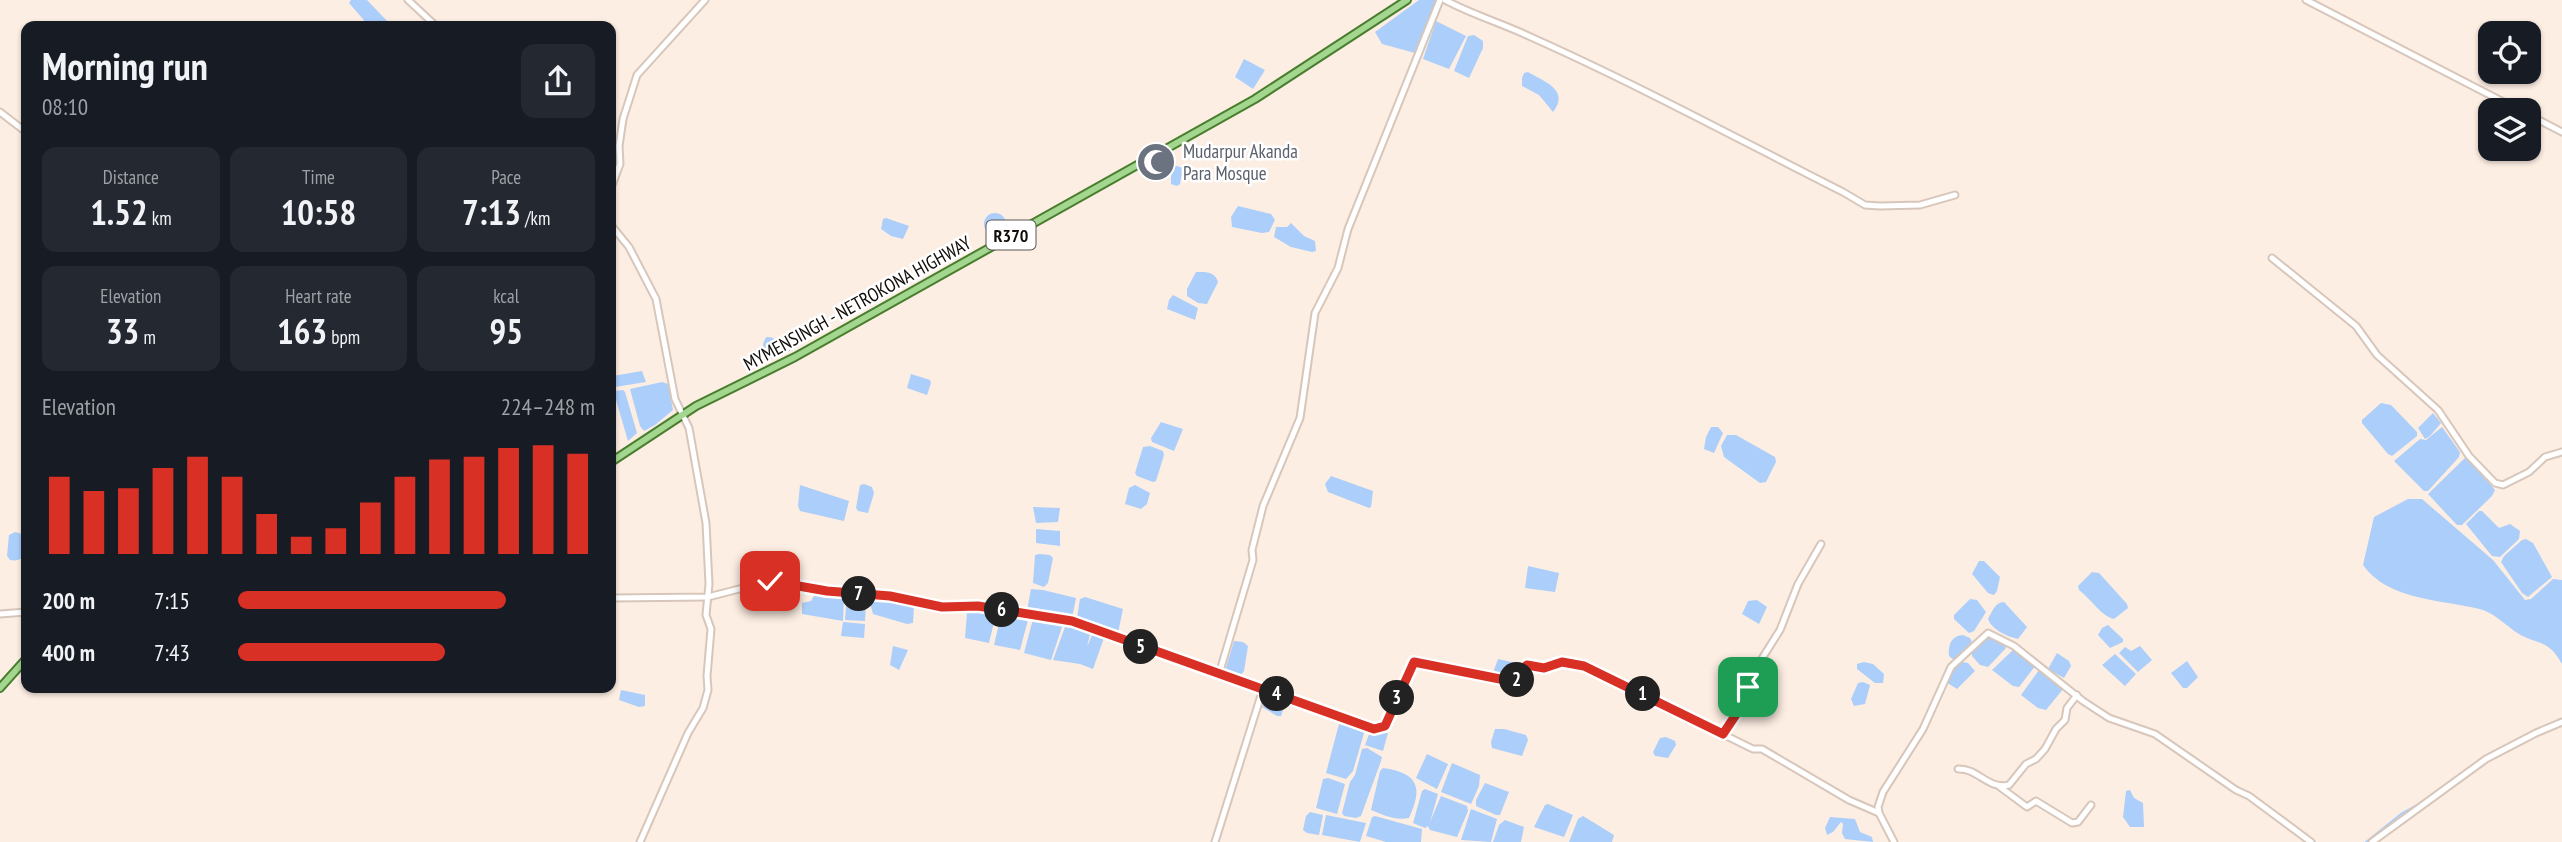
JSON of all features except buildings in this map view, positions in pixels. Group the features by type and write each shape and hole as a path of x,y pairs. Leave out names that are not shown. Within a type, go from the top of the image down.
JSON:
{"main road":[{"name":"MYMENSINGH - NETROKONA HIGHWAY","path":"616,459 682,415 795,357 1255,99 1407,0"},
{"path":"0,688 21,665"}],"street":[{"path":"408,0 431,21"},
{"path":"616,176 621,164 619,146 623,119 637,75 705,0"},
{"path":"1219,674 1253,560 1252,550 1263,506 1300,418 1315,313 1338,268 1348,229 1443,0 1532,37 1865,205 1920,205 1955,195"},
{"path":"2306,0 2496,98"},
{"path":"0,112 21,128"},
{"path":"2541,121 2562,132"},
{"path":"616,231 629,247 656,299 676,399 689,428 706,523 706,615 711,629 708,690 703,708 688,733 640,842"},
{"path":"2272,258 2356,326 2377,355 2438,410 2469,456 2495,483 2503,485 2529,472 2546,457 2562,452"},
{"path":"1723,734 1741,707 1751,676 1780,630 1798,584 1821,544"},
{"path":"616,598 708,597 770,581 827,591 890,596 942,607 978,606 1072,621 1374,729 1385,726 1414,662 1510,681 1520,679 1524,666 1544,668 1562,662 1584,666 1611,677 1753,749 1762,749 1849,800 1879,813"},
{"path":"0,614 21,612"},
{"path":"1894,842 1879,813 1882,792 1923,729 1951,667 1984,634 1992,634 2014,646 2109,718 2155,734 2236,790 2249,796 2311,842"},
{"path":"1215,842 1263,690"},
{"path":"1958,769 1969,770 1993,786 2009,785 2026,764 2045,749 2077,695"},
{"path":"2372,842 2486,759 2562,722"},
{"path":"2000,787 2026,807 2038,802 2071,823 2078,822 2091,805"}],"water":[{"path":"351,0 367,0 387,21 365,21 349,3"},
{"path":"1419,0 1437,0 1415,53 1382,44 1375,32"},
{"path":"1436,21 1466,36 1449,69 1423,59"},
{"path":"1474,35 1483,41 1483,48 1469,78 1454,71 1468,36"},
{"path":"1244,59 1265,70 1253,89 1235,77"},
{"path":"1528,72 1548,83 1557,92 1558,104 1553,112 1539,95 1522,86 1524,73"},
{"path":"1164,162 1183,168 1180,184 1177,186 1171,184 1171,175 1158,170"},
{"path":"1238,206 1271,214 1275,220 1269,232 1232,227 1231,217"},
{"path":"995,213 1003,216 1006,224 1003,232 995,235 987,232 984,224 987,216"},
{"path":"883,219 909,226 903,239 891,236 881,229"},
{"path":"1291,223 1304,236 1315,241 1316,251 1291,247 1274,237 1276,227 1287,227"},
{"path":"1196,272 1206,272 1217,278 1218,282 1207,304 1198,303 1187,296 1187,289"},
{"path":"1173,295 1198,308 1195,320 1167,309"},
{"path":"766,337 781,341 790,351 764,361 763,344"},
{"path":"642,371 646,382 616,387 616,375"},
{"path":"911,374 930,380 927,395 907,388"},
{"path":"662,382 668,384 673,410 644,431 640,426 630,389"},
{"path":"616,391 625,392 637,433 628,441 616,400"},
{"path":"2381,403 2391,405 2417,432 2417,436 2392,456 2362,423"},
{"path":"2433,413 2441,423 2425,439 2418,428"},
{"path":"1161,422 1183,429 1174,451 1152,442 1151,438"},
{"path":"1711,427 1718,427 1723,433 1714,453 1704,449"},
{"path":"2442,427 2460,452 2459,457 2428,491 2424,491 2394,461 2420,439 2426,440"},
{"path":"1727,435 1736,435 1775,457 1776,462 1766,482 1760,483 1724,457 1721,446"},
{"path":"1150,446 1163,451 1164,455 1156,481 1153,482 1135,473 1143,447"},
{"path":"2466,457 2495,490 2462,525 2457,525 2428,494"},
{"path":"1331,476 1373,491 1371,507 1328,492 1325,484"},
{"path":"800,485 849,501 844,521 800,511"},
{"path":"860,485 872,487 874,493 868,513 856,508"},
{"path":"1135,485 1150,493 1147,504 1141,509 1125,504 1129,488"},
{"path":"2408,499 2422,499 2493,560 2525,600 2531,599 2553,579 2562,580 2562,664 2544,644 2519,634 2488,612 2402,593 2374,577 2363,565 2374,517"},
{"path":"1033,507 1060,508 1058,522 1036,523"},
{"path":"2479,511 2499,528 2510,524 2520,531 2519,539 2500,557 2492,556 2466,524"},
{"path":"1036,529 1060,531 1060,546 1036,543"},
{"path":"15,532 21,534 20,559 10,560 7,556 9,535"},
{"path":"2526,539 2533,543 2552,577 2528,597 2522,593 2501,562 2504,556"},
{"path":"1035,555 1053,558 1048,583 1044,587 1033,583"},
{"path":"1979,561 1984,561 2000,577 1994,595 1988,593 1972,574"},
{"path":"1528,566 1559,573 1555,592 1525,588"},
{"path":"2092,572 2099,573 2127,604 2128,608 2114,619 2100,611 2079,590 2078,586"},
{"path":"1031,589 1076,598 1072,618 1029,613 1027,611"},
{"path":"815,594 844,596 843,621 802,614 802,603 811,601"},
{"path":"847,595 856,595 859,600 866,602 865,621 845,620"},
{"path":"876,597 910,603 914,606 913,623 907,624 873,614 870,603"},
{"path":"1085,597 1123,609 1118,633 1111,634 1077,618 1080,599"},
{"path":"1970,599 1977,600 1986,612 1974,631 1969,633 1954,619 1954,615"},
{"path":"1757,600 1767,607 1759,624 1742,614 1748,601"},
{"path":"2004,602 2027,627 2018,639 2000,632 1988,619 1996,606"},
{"path":"974,610 996,614 989,643 965,638 967,613"},
{"path":"1001,615 1028,620 1020,650 994,645"},
{"path":"1033,619 1063,624 1051,660 1024,653"},
{"path":"843,622 865,624 864,638 841,636"},
{"path":"1068,625 1091,630 1087,647 1092,635 1104,638 1093,669 1053,660"},
{"path":"2108,625 2123,639 2123,642 2110,648 2098,635 2102,628"},
{"path":"1963,635 1972,642 1955,661 1949,656 1950,645 1953,639"},
{"path":"1985,636 1997,639 2006,648 1988,667 1980,665 1972,656"},
{"path":"1234,641 1248,646 1241,675 1225,671"},
{"path":"893,646 908,650 899,670 890,665"},
{"path":"2140,646 2152,660 2138,672 2119,653 2125,647 2131,651"},
{"path":"2014,649 2036,665 2019,687 2013,686 1992,670"},
{"path":"2057,653 2069,661 2071,666 2064,678 2048,669"},
{"path":"2115,654 2136,674 2125,686 2102,665"},
{"path":"1498,659 1521,664 1518,675 1496,672 1494,670"},
{"path":"2187,661 2198,677 2187,688 2183,688 2171,673"},
{"path":"1962,662 1968,663 1975,671 1957,689 1946,682"},
{"path":"1857,664 1873,664 1884,674 1883,683 1875,683 1857,669"},
{"path":"2039,670 2064,688 2046,710 2038,708 2021,695"},
{"path":"1858,683 1870,685 1865,704 1854,706 1851,699"},
{"path":"621,690 645,695 645,706 639,707 619,700"},
{"path":"1268,695 1286,702 1281,716 1262,707"},
{"path":"1339,724 1360,728 1364,733 1353,771 1346,779 1326,773"},
{"path":"1495,729 1526,735 1528,740 1522,756 1492,748"},
{"path":"1370,732 1388,733 1383,751 1365,745"},
{"path":"1666,737 1675,741 1676,745 1668,758 1655,756 1653,752 1660,738"},
{"path":"1367,748 1382,757 1381,761 1361,816 1344,816 1342,813 1350,782 1355,775 1362,749"},
{"path":"1427,754 1448,764 1437,789 1416,778"},
{"path":"1452,763 1480,775 1479,786 1471,804 1441,792"},
{"path":"1383,768 1404,774 1415,784 1416,798 1409,818 1394,818 1371,810"},
{"path":"1323,779 1345,784 1337,814 1316,808"},
{"path":"1485,783 1509,792 1500,815 1476,806 1476,800"},
{"path":"1425,789 1438,794 1430,822 1441,796 1467,806 1468,811 1457,837 1413,823 1422,791"},
{"path":"2130,790 2134,798 2143,803 2144,827 2130,827 2123,817 2126,791"},
{"path":"1548,804 1573,815 1564,837 1534,827"},
{"path":"1471,809 1497,819 1491,842 1461,840"},
{"path":"1310,812 1323,815 1319,835 1303,830 1306,816"},
{"path":"1326,815 1366,823 1360,842 1322,835"},
{"path":"1583,816 1614,835 1612,842 1569,842 1578,819"},
{"path":"1372,817 1422,829 1421,842 1386,842 1366,836"},
{"path":"1830,817 1855,819 1860,832 1872,837 1873,842 1845,839 1841,822 1827,835 1825,828"},
{"path":"1505,820 1524,827 1521,842 1493,842 1499,825"}],"waterway":[{"path":"2224,779 2246,792"},
{"path":"2366,842 2401,814 2423,802"},
{"path":"2285,820 2315,842"}],"place":[{"name":"Mudarpur Akanda Para Mosque","path":"1156,162"}],"route":[{"path":"770,581 827,591 890,596 942,607 978,606 1072,621 1374,729 1385,726 1414,662 1510,681 1520,679 1524,666 1527,665 1544,668 1562,662 1584,666 1723,734 1741,707 1748,687"}]}
